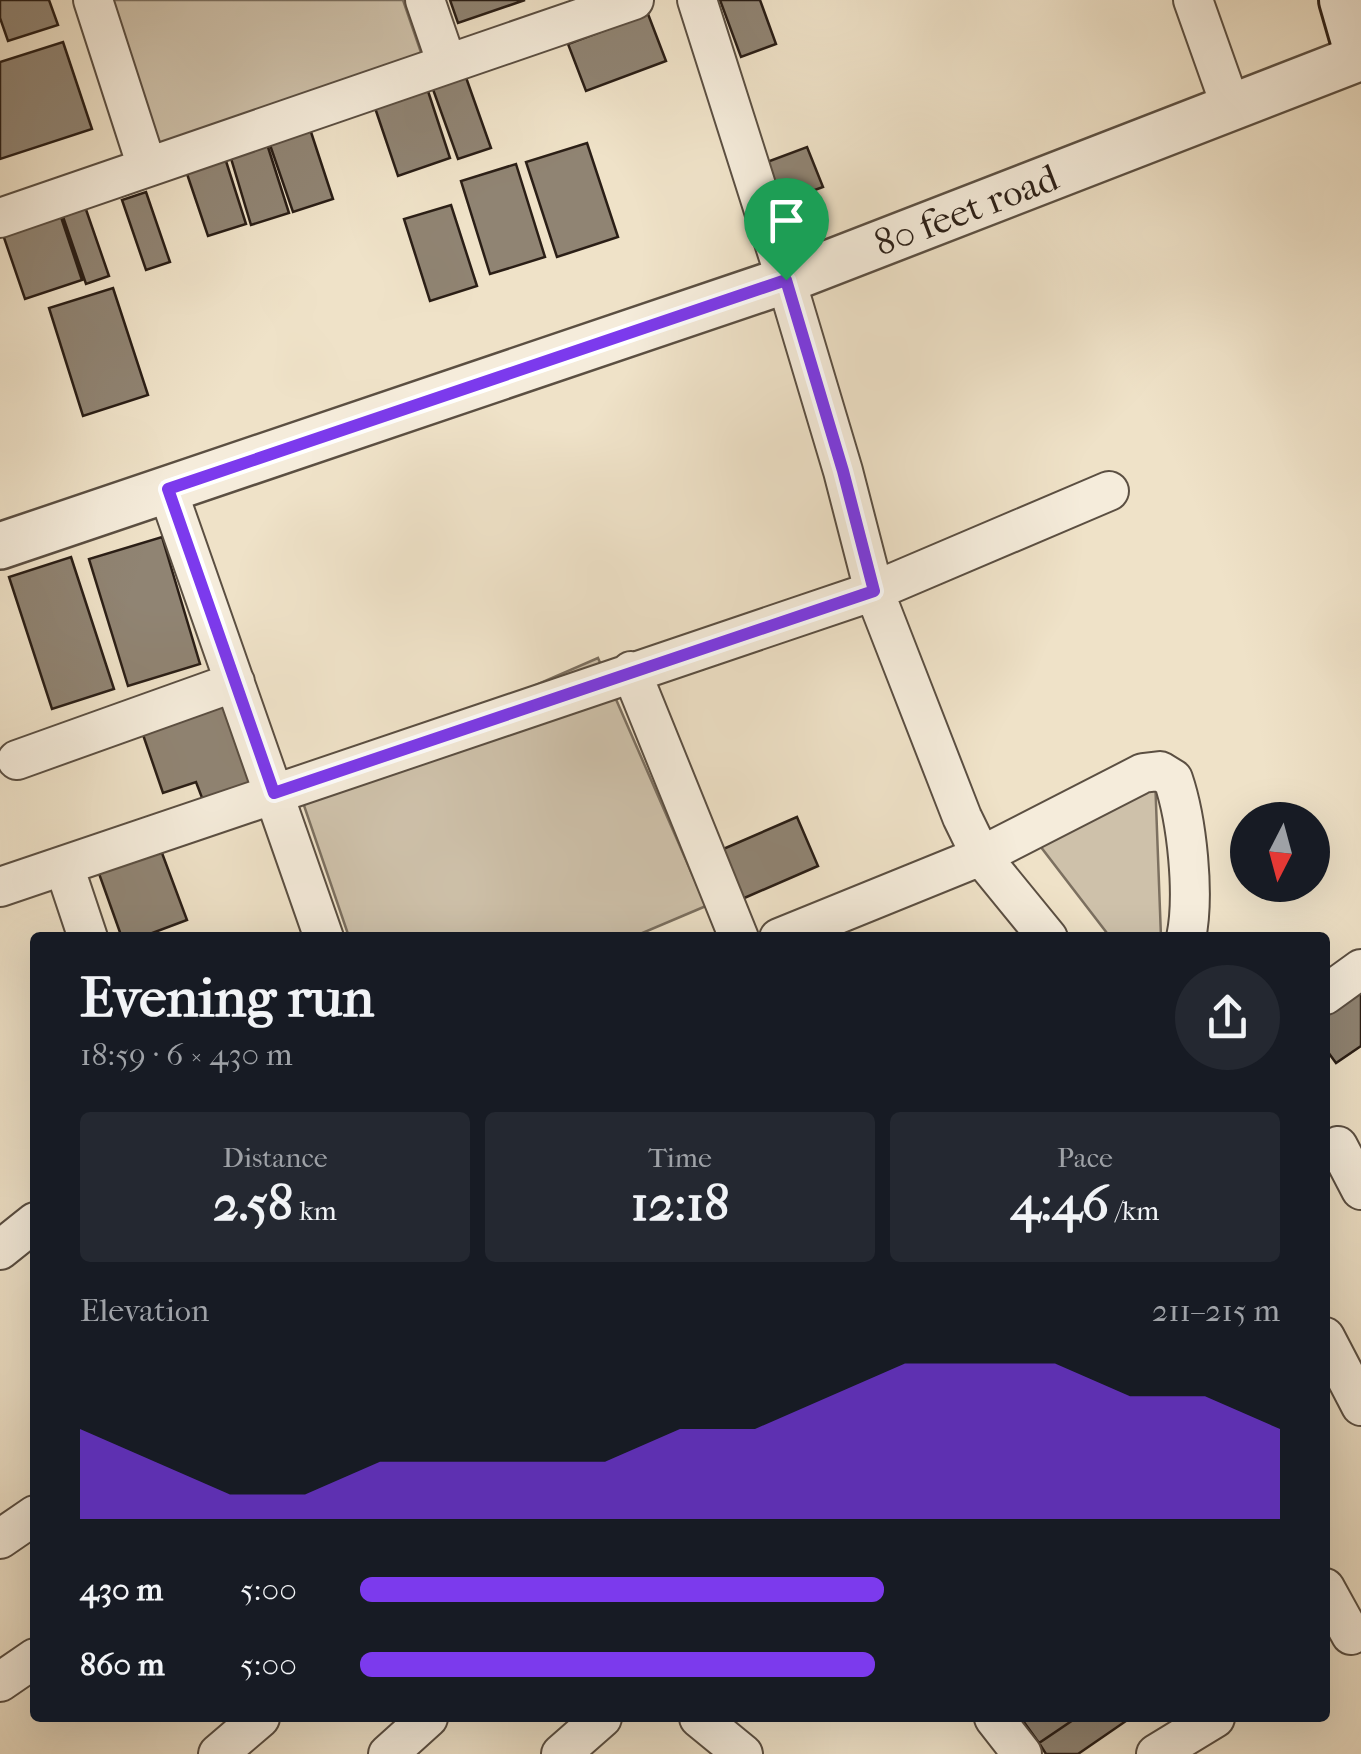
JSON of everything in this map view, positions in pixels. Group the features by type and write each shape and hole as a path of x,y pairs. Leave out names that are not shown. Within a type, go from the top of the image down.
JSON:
{"main road":[{"path":"1346,0 1361,55"}],"street":[{"path":"92,0 147,168"},
{"path":"426,0 447,64"},
{"path":"0,218 634,0"},
{"path":"697,0 786,280 874,591 980,856 1043,932"},
{"path":"1193,0 1231,107"},
{"name":"80 feet road","path":"0,546 786,280 1361,55"},
{"path":"168,489 322,932"},
{"path":"0,887 874,591 1109,491"},
{"path":"630,671 737,932"},
{"path":"17,760 235,682"},
{"path":"794,932 980,856 1144,773 1160,771 1174,779 1181,803 1187,845 1186,932"},
{"path":"64,866 86,932"},
{"path":"1330,991 1361,969"},
{"path":"1341,1143 1361,1190"},
{"path":"0,1250 30,1226"},
{"path":"1330,1347 1361,1406"},
{"path":"0,1539 30,1518"},
{"path":"1330,1600 1346,1638"},
{"path":"0,1682 30,1661"},
{"path":"218,1754 255,1722"},
{"path":"388,1754 424,1722"},
{"path":"561,1754 597,1722"},
{"path":"703,1722 743,1754"},
{"path":"997,1722 1022,1754"},
{"path":"1156,1754 1209,1722"}],"shaded area":[{"path":"109,0 403,0 425,64 161,153"},
{"path":"598,658 706,906 645,932 347,932 298,788"},
{"path":"1155,777 1161,932 1106,932 1024,825"}],"building":[{"path":"0,0 49,0 58,25 8,41 0,18"},
{"path":"450,0 525,0 458,23"},
{"path":"720,0 760,0 776,44 741,57"},
{"path":"648,14 666,61 586,91 568,44"},
{"path":"63,42 92,129 0,159 0,62"},
{"path":"463,69 491,148 458,159 430,81"},
{"path":"426,85 450,158 398,176 373,102"},
{"path":"310,129 333,199 293,212 269,142"},
{"path":"587,143 618,237 557,257 526,162"},
{"path":"267,144 289,213 251,225 230,155"},
{"path":"807,147 823,187 782,202 767,162"},
{"path":"225,158 246,224 208,236 186,171"},
{"path":"516,164 545,257 490,274 461,181"},
{"path":"146,192 170,262 146,270 122,200"},
{"path":"82,198 109,276 86,284 59,205"},
{"path":"451,205 477,286 430,301 404,219"},
{"path":"58,208 82,280 25,299 0,226"},
{"path":"113,288 148,395 83,416 49,308"},
{"path":"162,537 200,664 128,686 89,559"},
{"path":"71,557 114,689 52,709 9,577"},
{"path":"222,698 252,786 204,803 196,782 163,793 140,726"},
{"path":"797,817 818,866 742,899 721,850"},
{"path":"159,845 187,920 155,932 120,932 97,868"},
{"path":"1361,985 1361,1046 1336,1063 1330,1055 1330,1007"},
{"path":"1024,1722 1070,1722 1039,1743"},
{"path":"1070,1722 1125,1722 1078,1754 1046,1754 1039,1743"}],"route":[{"path":"786,280 874,591 274,793 168,489 786,280"}]}
